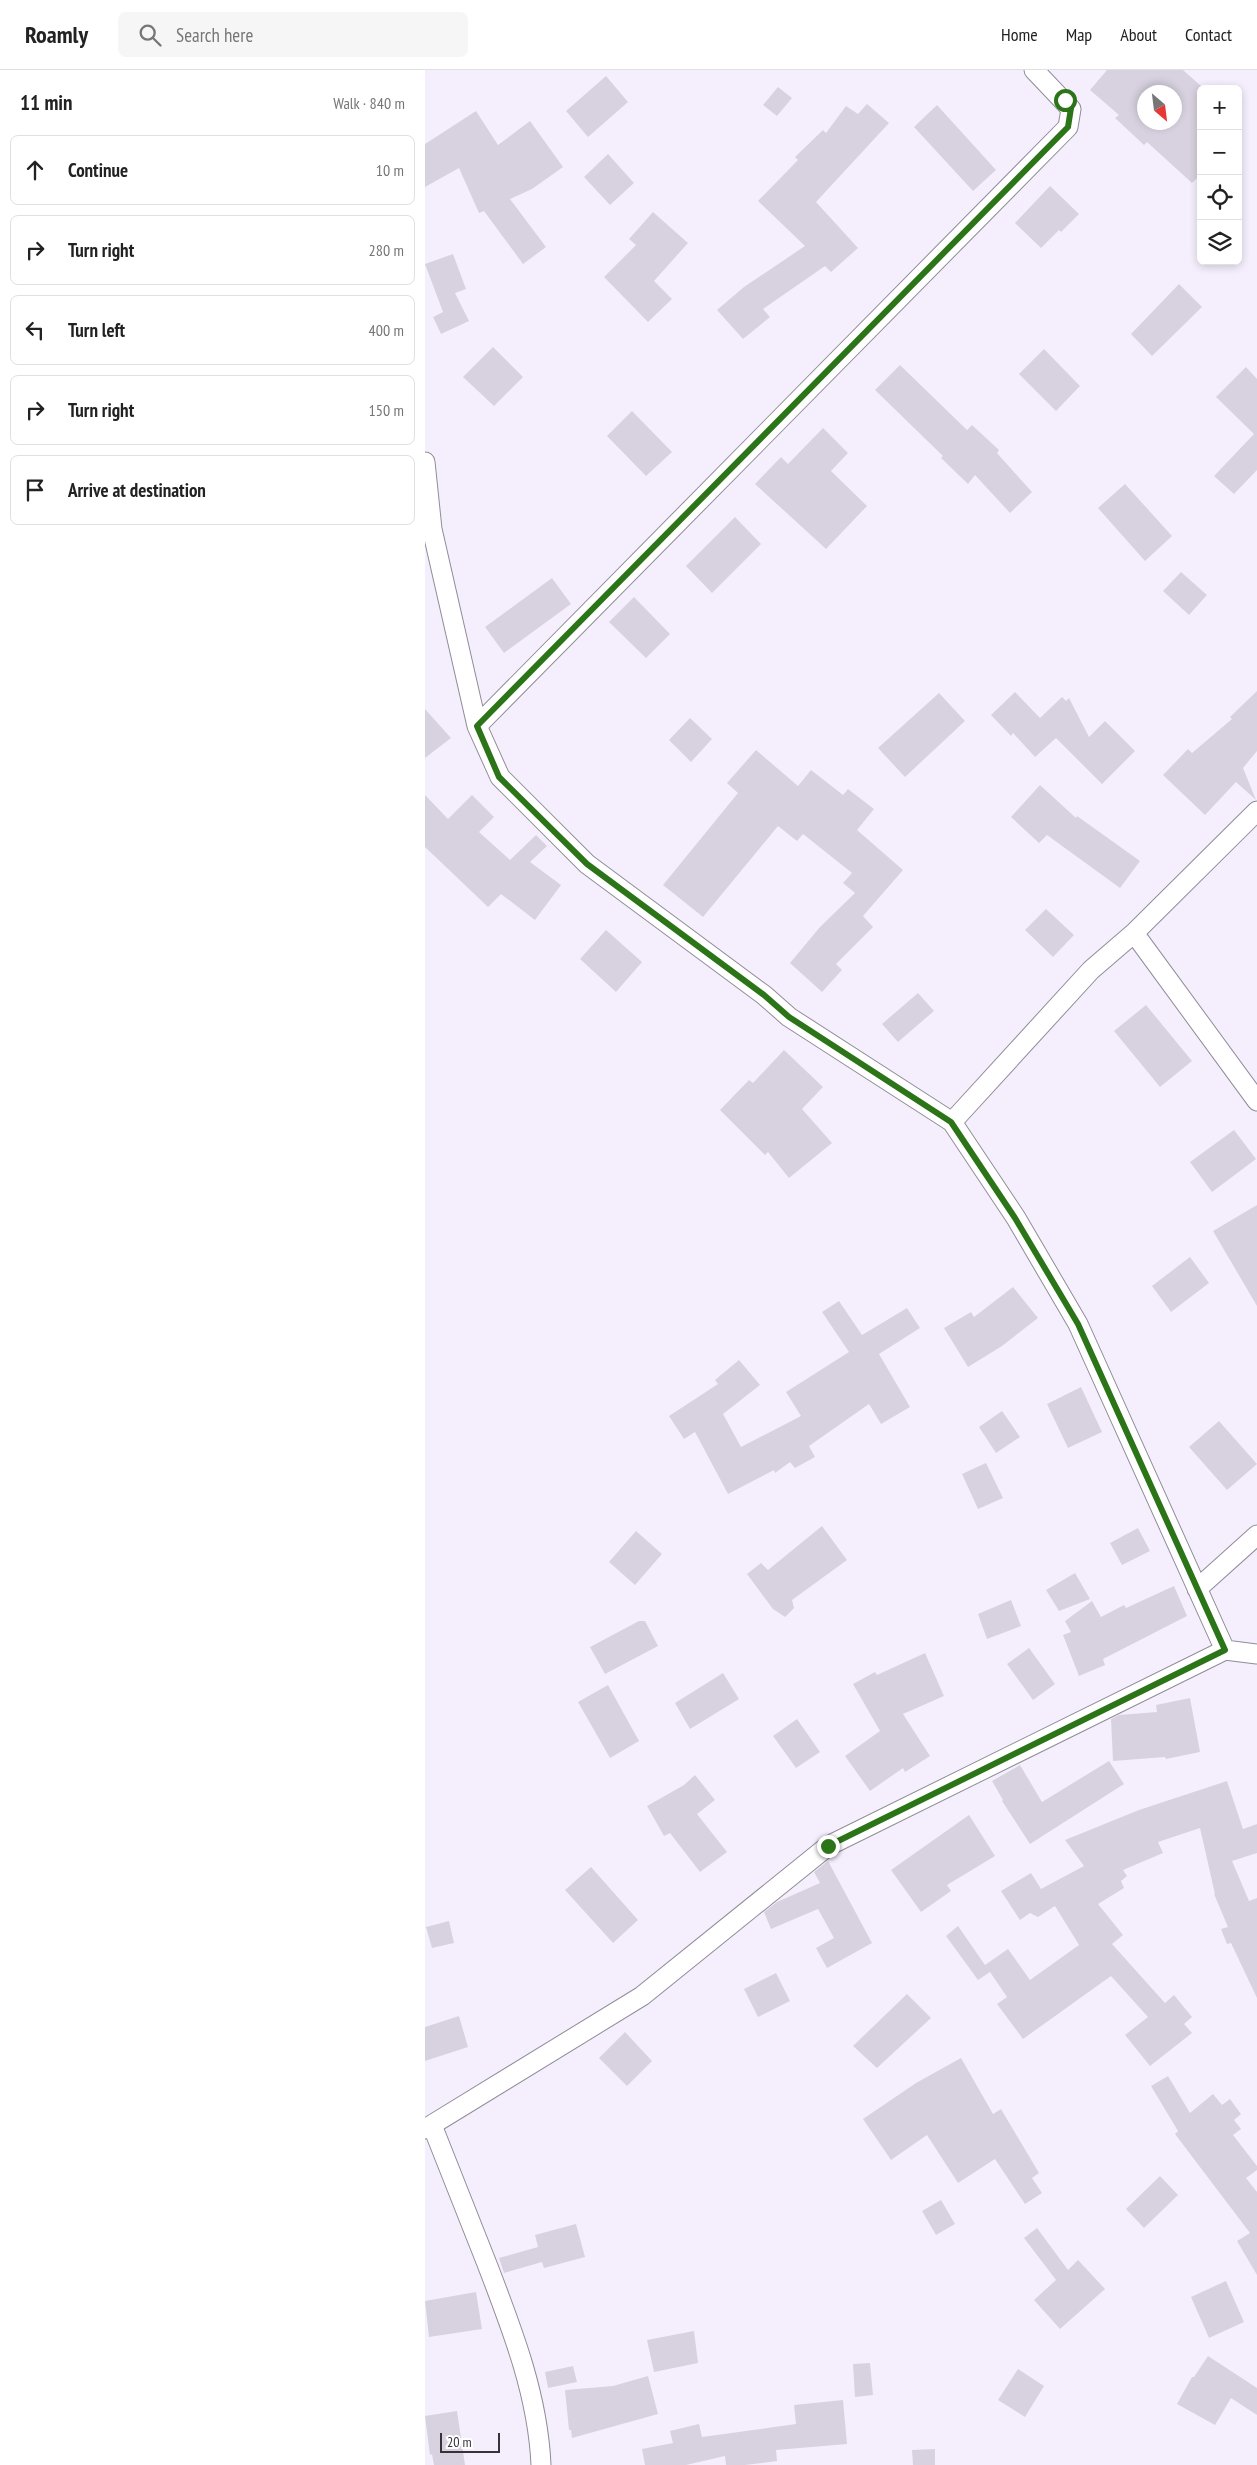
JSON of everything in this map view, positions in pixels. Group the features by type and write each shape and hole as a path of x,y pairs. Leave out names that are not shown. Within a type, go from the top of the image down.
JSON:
{"street":[{"path":"477,726 1068,127 1071,108 1034,70"},
{"path":"425,462 432,529 477,726 499,777 587,864 764,995 789,1017 951,1122 1015,1218 1078,1324 1225,1650"},
{"path":"951,1122 1091,970 1134,933 1257,811"},
{"path":"1134,933 1257,1101"},
{"path":"1197,1589 1257,1535"},
{"path":"541,2465 537,2423 528,2378 507,2316 429,2127 642,1996 828,1846 1225,1650 1257,1654"}],"building":[{"path":"1107,70 1183,70 1200,85 1197,85 1197,178 1192,183 1147,142 1144,145 1115,118 1119,115 1090,90"},
{"path":"606,76 628,102 588,137 566,111"},
{"path":"778,87 792,98 777,116 763,105"},
{"path":"867,104 889,123 816,202 858,248 831,272 825,266 763,309 770,317 743,339 717,310 744,287 805,246 758,201 798,160 795,157 823,130 826,133 846,106 858,114"},
{"path":"937,105 996,170 973,191 914,127"},
{"path":"476,111 498,145 530,121 563,167 532,189 510,199 546,247 523,264 484,211 479,213 459,168 425,187 425,144"},
{"path":"608,154 634,183 610,205 584,177"},
{"path":"1050,186 1079,214 1041,248 1015,223"},
{"path":"653,212 688,243 654,281 672,299 648,322 604,277 636,245 629,239"},
{"path":"453,254 466,289 455,293 469,321 441,334 433,317 443,312 425,264"},
{"path":"1179,284 1202,307 1152,356 1131,334"},
{"path":"493,347 523,377 494,406 463,377"},
{"path":"1044,349 1080,386 1056,411 1019,374"},
{"path":"900,365 967,430 972,425 999,450 997,453 1032,492 1010,513 975,475 968,484 941,458 943,456 875,390"},
{"path":"1246,367 1257,379 1257,470 1234,494 1214,476 1254,434 1216,397"},
{"path":"632,411 672,452 646,476 607,436"},
{"path":"823,428 848,453 831,471 867,506 826,549 755,484 781,457 788,464"},
{"path":"1125,484 1172,536 1145,561 1098,508"},
{"path":"735,517 761,544 712,593 686,566"},
{"path":"1181,572 1207,595 1189,615 1163,591"},
{"path":"552,578 571,604 504,653 485,627"},
{"path":"634,597 670,634 646,658 609,622"},
{"path":"1257,691 1257,751 1243,768 1256,800 1236,782 1205,815 1163,775 1188,749 1192,753 1232,719 1230,717"},
{"path":"1015,692 1040,718 1062,697 1066,701 1069,698 1089,737 1105,721 1135,751 1102,784 1056,738 1035,757 1013,733 1011,736 991,715"},
{"path":"939,693 965,721 905,777 878,748"},
{"path":"425,709 451,738 425,758"},
{"path":"690,718 712,739 691,762 669,740"},
{"path":"756,750 798,786 811,770 843,795 848,789 874,809 857,830 903,870 863,916 873,927 836,964 842,970 822,992 790,963 820,927 855,893 843,883 852,873 803,834 797,841 778,826 703,917 663,885 738,793 727,783"},
{"path":"1040,785 1076,818 1077,816 1140,861 1120,888 1047,835 1039,843 1011,817"},
{"path":"425,795 448,819 472,795 494,817 479,832 510,860 536,835 547,846 530,862 561,885 535,920 501,894 488,907 425,847"},
{"path":"1046,909 1074,935 1053,957 1025,930"},
{"path":"606,930 642,962 616,992 580,959"},
{"path":"918,993 934,1011 898,1042 882,1024"},
{"path":"1146,1005 1192,1061 1160,1087 1114,1031"},
{"path":"784,1050 823,1087 802,1109 832,1143 789,1178 768,1152 765,1155 720,1110 749,1080 753,1083"},
{"path":"1234,1130 1256,1159 1212,1192 1190,1162"},
{"path":"1257,1205 1257,1306 1213,1231"},
{"path":"1190,1257 1209,1283 1171,1312 1152,1286"},
{"path":"1013,1287 1038,1318 1002,1346 968,1367 944,1328 971,1312 974,1317"},
{"path":"839,1301 862,1335 907,1308 920,1328 879,1354 910,1407 881,1424 869,1404 809,1446 815,1457 795,1468 790,1462 775,1473 774,1470 728,1494 695,1432 684,1439 669,1416 718,1384 715,1380 739,1360 760,1385 723,1414 741,1447 801,1416 786,1392 849,1352 822,1312"},
{"path":"1081,1387 1102,1432 1068,1448 1047,1404"},
{"path":"1002,1411 1020,1437 996,1453 979,1427"},
{"path":"1219,1421 1257,1464 1227,1490 1189,1447"},
{"path":"986,1463 1003,1498 978,1509 962,1474"},
{"path":"822,1526 847,1560 792,1600 794,1608 785,1617 773,1609 747,1574 761,1563 768,1570"},
{"path":"1138,1528 1150,1551 1122,1565 1110,1543"},
{"path":"636,1531 662,1554 635,1585 609,1562"},
{"path":"1075,1573 1090,1599 1059,1611 1046,1590"},
{"path":"1174,1586 1187,1616 1103,1659 1105,1665 1079,1676 1063,1635 1071,1632 1065,1621 1092,1601 1101,1617 1124,1605 1126,1608"},
{"path":"1011,1600 1021,1626 987,1639 978,1614"},
{"path":"639,1621 645,1621 658,1646 605,1674 590,1647"},
{"path":"1029,1648 1055,1684 1033,1700 1007,1664"},
{"path":"925,1653 944,1696 903,1714 930,1756 905,1772 903,1768 870,1791 845,1756 880,1731 853,1684 875,1672 877,1675"},
{"path":"723,1673 739,1699 690,1729 675,1703"},
{"path":"608,1685 639,1741 610,1758 578,1702"},
{"path":"1190,1698 1200,1752 1166,1759 1165,1757 1113,1761 1111,1719 1119,1715 1157,1712 1156,1705"},
{"path":"797,1719 820,1752 796,1768 773,1736"},
{"path":"1109,1761 1124,1784 1030,1844 1002,1801 992,1781 1020,1765 1042,1802"},
{"path":"695,1775 715,1800 697,1814 727,1852 700,1872 670,1833 664,1836 647,1806 684,1785"},
{"path":"1227,1781 1243,1829 1257,1824 1257,1853 1232,1861 1249,1901 1257,1898 1257,1998 1231,1943 1227,1944 1221,1929 1228,1927 1214,1894 1200,1828 1158,1842 1163,1853 1123,1870 1127,1876 1121,1881 1124,1888 1098,1904 1123,1935 1112,1944 1165,2003 1174,1995 1192,2017 1184,2024 1192,2033 1150,2066 1125,2035 1148,2017 1111,1976 1023,2039 997,2004 1007,1997 990,1972 978,1980 946,1936 958,1926 985,1965 1008,1949 1030,1980 1079,1945 1055,1906 1038,1917 1030,1913 1020,1920 1001,1891 1031,1873 1041,1889 1084,1866 1065,1840 1139,1810"},
{"path":"969,1815 995,1856 947,1885 951,1891 921,1912 891,1870"},
{"path":"828,1861 872,1943 827,1968 816,1948 834,1938 818,1909 771,1929 764,1912 777,1902 820,1883 814,1872"},
{"path":"591,1867 638,1920 613,1943 565,1890"},
{"path":"449,1921 454,1943 432,1948 426,1927"},
{"path":"776,1973 790,2001 758,2017 744,1989"},
{"path":"907,1994 931,2018 877,2068 853,2046"},
{"path":"459,2016 468,2047 425,2061 425,2027"},
{"path":"625,2032 652,2061 627,2086 599,2058"},
{"path":"961,2058 993,2114 1001,2109 1039,2173 1032,2178 1042,2193 1025,2204 995,2159 958,2183 927,2135 891,2160 863,2119 916,2083"},
{"path":"1168,2076 1190,2113 1213,2094 1222,2105 1230,2099 1241,2114 1234,2120 1241,2129 1233,2135 1257,2166 1257,2170 1246,2178 1257,2192 1257,2275 1237,2241 1250,2233 1175,2134 1178,2131 1151,2086"},
{"path":"1160,2176 1178,2195 1144,2228 1126,2209"},
{"path":"941,2200 955,2224 936,2235 922,2211"},
{"path":"576,2224 585,2257 544,2268 542,2262 504,2273 499,2258 538,2247 535,2235"},
{"path":"1037,2228 1068,2270 1078,2260 1105,2289 1060,2329 1034,2300 1056,2280 1024,2238"},
{"path":"1226,2281 1244,2322 1209,2338 1191,2297"},
{"path":"476,2292 482,2329 429,2337 425,2301"},
{"path":"694,2331 698,2363 654,2372 647,2340"},
{"path":"1208,2356 1257,2388 1257,2415 1231,2398 1215,2425 1177,2404 1192,2377 1194,2377"},
{"path":"870,2363 873,2395 855,2397 853,2364"},
{"path":"573,2366 577,2382 548,2388 545,2372"},
{"path":"1018,2369 1044,2386 1025,2417 998,2400"},
{"path":"648,2376 658,2414 572,2438 571,2430 569,2430 565,2390 613,2386"},
{"path":"843,2400 847,2444 776,2450 777,2461 745,2465 726,2465 725,2456 686,2465 645,2465 642,2449 673,2443 670,2431 699,2424 702,2437 796,2424 794,2405"},
{"path":"457,2411 465,2465 434,2465 432,2454 430,2455 425,2416"},
{"path":"935,2449 935,2465 913,2465 912,2450"}],"route":[{"path":"828,1846 1225,1650 1078,1324 1015,1218 951,1122 789,1017 764,995 587,864 499,777 477,726 1068,127 1071,108 1065,100"}]}
